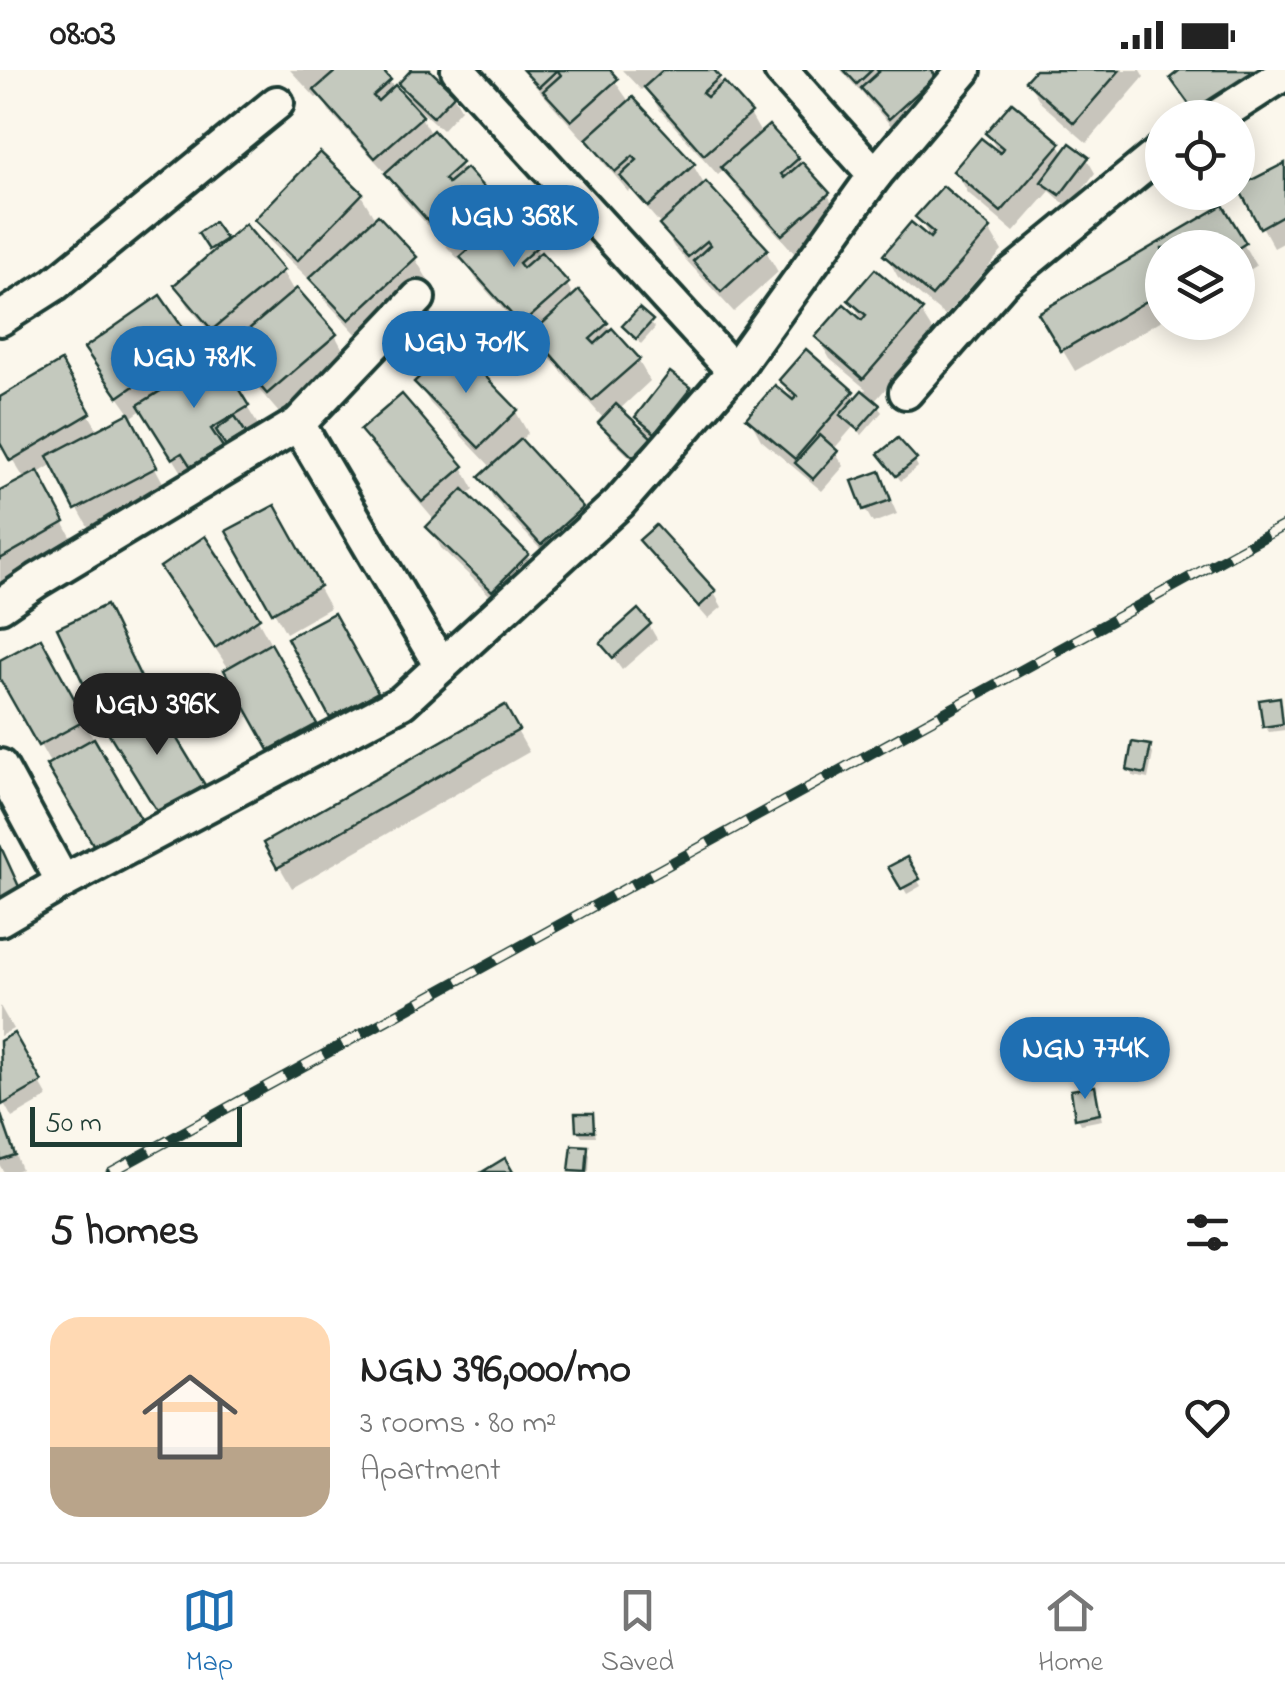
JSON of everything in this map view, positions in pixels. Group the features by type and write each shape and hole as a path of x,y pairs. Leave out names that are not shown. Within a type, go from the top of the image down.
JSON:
{"street":[{"path":"458,70 734,371"},
{"path":"782,70 875,174"},
{"path":"0,920 63,882 402,702 619,503 734,371 875,174 964,70"},
{"path":"1243,100 1285,73"},
{"path":"0,319 55,284 278,103"},
{"path":"906,392 1002,282 1145,165"},
{"path":"0,606 298,424 418,298"},
{"path":"298,424 441,666"},
{"path":"0,766 63,882"}],"building":[{"path":"337,70 382,70 391,80 373,96 378,101 395,85 423,116 375,158 314,90"},
{"path":"411,70 430,70 455,94 433,117 398,84"},
{"path":"523,70 557,70 539,87"},
{"path":"557,70 610,70 618,79 571,121 543,91 561,75"},
{"path":"663,70 714,70 720,77 702,93 707,97 724,82 752,113 704,155 644,87"},
{"path":"844,70 872,70 857,84"},
{"path":"877,70 931,70 936,76 889,119 861,88"},
{"path":"1035,70 1120,70 1074,123 1025,81"},
{"path":"1180,70 1267,70 1224,100 1186,100 1170,78"},
{"path":"633,97 695,164 648,207 620,176 637,160 633,156 615,172 586,139"},
{"path":"1012,102 1061,143 1001,212 953,171 981,138 1000,153 1003,148 985,133"},
{"path":"769,125 799,158 781,174 784,178 802,162 830,193 782,235 721,167"},
{"path":"433,130 462,163 444,179 448,183 466,168 494,199 446,241 385,173"},
{"path":"1070,143 1089,157 1060,195 1041,182"},
{"path":"320,152 363,193 297,261 254,220"},
{"path":"1285,163 1285,214 1260,228 1250,210 1255,210 1255,178"},
{"path":"706,182 768,249 721,292 693,261 710,245 707,241 688,257 659,225"},
{"path":"943,186 991,228 932,296 883,255 911,222 930,238 934,233 915,217"},
{"path":"1214,210 1226,210 1238,230 1180,230"},
{"path":"378,215 417,257 349,320 309,278"},
{"path":"508,215 537,247 519,263 523,268 541,252 569,283 521,325 460,257"},
{"path":"214,222 226,239 209,250 198,233"},
{"path":"245,224 284,270 212,330 174,285"},
{"path":"1145,251 1145,302 1061,351 1038,313"},
{"path":"875,269 923,310 863,379 815,337 844,304 862,320 866,315 848,300"},
{"path":"297,288 337,334 267,394 227,348"},
{"path":"579,290 608,323 590,339 595,344 612,328 640,359 592,401 532,333"},
{"path":"160,295 194,344 118,397 84,348"},
{"path":"639,308 653,320 636,339 622,326"},
{"path":"454,344 518,410 479,448 414,382"},
{"path":"806,349 854,391 795,459 746,418 775,385 793,400 797,396 779,380"},
{"path":"218,355 249,406 211,429 223,447 191,467 182,453 172,459 138,405"},
{"path":"61,361 91,413 10,461 0,443 0,397"},
{"path":"670,372 691,388 655,433 635,417"},
{"path":"862,390 880,405 858,430 840,415"},
{"path":"402,394 464,466 422,502 360,430"},
{"path":"616,404 652,438 633,457 598,423"},
{"path":"129,413 157,467 75,510 47,456"},
{"path":"235,416 246,433 226,446 216,430"},
{"path":"820,435 838,451 813,479 795,463"},
{"path":"898,438 917,459 896,476 878,454"},
{"path":"521,439 583,507 541,545 479,477"},
{"path":"38,471 65,522 0,559 0,491"},
{"path":"880,471 891,500 863,510 852,481"},
{"path":"463,489 529,554 492,591 426,527"},
{"path":"275,505 320,586 272,613 226,531"},
{"path":"656,525 716,591 699,607 639,540"},
{"path":"205,536 260,618 215,648 160,567"},
{"path":"106,605 146,688 97,712 57,628"},
{"path":"638,609 651,624 613,658 600,643"},
{"path":"334,613 378,692 330,718 287,638"},
{"path":"41,638 86,720 38,746 0,679 0,660"},
{"path":"271,643 317,724 269,750 224,670"},
{"path":"1280,697 1283,724 1263,727 1259,700"},
{"path":"156,704 205,785 158,813 108,732"},
{"path":"505,705 519,730 277,868 263,843"},
{"path":"94,738 141,819 94,846 46,765"},
{"path":"1132,742 1151,745 1145,774 1127,770"},
{"path":"0,845 21,891 0,900"},
{"path":"907,857 920,879 901,889 888,867"},
{"path":"14,1033 42,1082 2,1105 0,1041"},
{"path":"1095,1086 1100,1114 1075,1119 1071,1090"},
{"path":"0,1112 15,1155 0,1160"},
{"path":"575,1113 593,1113 594,1131 576,1131"},
{"path":"572,1145 588,1146 586,1172 569,1171"},
{"path":"505,1158 513,1172 482,1172"}],"railway":[{"path":"111,1172 1285,525"}]}
